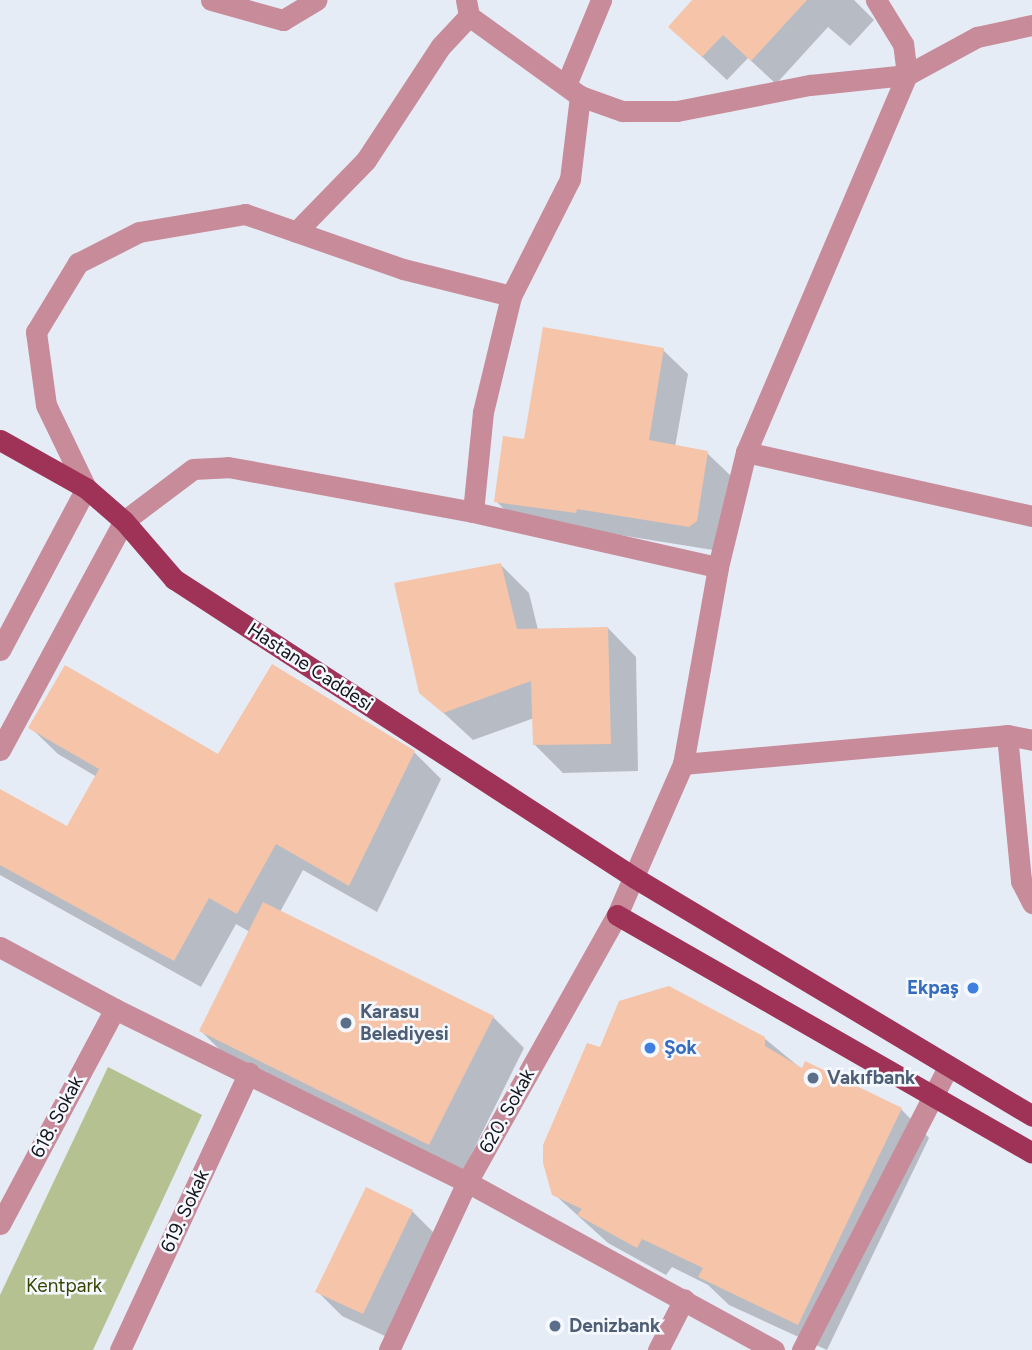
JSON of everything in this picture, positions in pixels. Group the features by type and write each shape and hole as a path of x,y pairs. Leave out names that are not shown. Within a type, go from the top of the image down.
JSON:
{"main road":[{"name":"Hastane Caddesi","path":"0,440 86,488 124,521 174,579 635,878 947,1069 1032,1116"},
{"path":"617,915 1032,1153"}],"street":[{"path":"211,0 283,20 316,0"},
{"path":"473,513 483,412 511,296 570,179 573,91 601,0"},
{"path":"876,0 903,44 907,75"},
{"path":"296,232 366,160 468,8 573,91 622,111 677,111 810,85 907,75 977,37 1032,25"},
{"name":"620. Sokak","path":"389,1350 467,1182 617,915 683,764 718,567 746,452 907,75"},
{"path":"0,650 86,488 46,405 36,332 78,263 139,232 245,214 403,269 511,296"},
{"path":"746,452 1032,516"},
{"path":"0,750 124,521 193,469 228,467 473,513 718,567"},
{"path":"1007,735 1021,881 1032,903"},
{"path":"683,764 1007,735 1032,740"},
{"path":"0,947 115,1009 249,1072 467,1182 774,1350"},
{"name":"618. Sokak","path":"0,1224 115,1009"},
{"path":"802,1350 947,1069"},
{"name":"619. Sokak","path":"120,1350 249,1072"},
{"path":"658,1350 684,1299"}],"green space":[{"name":"Kentpark","path":"108,1067 202,1115 93,1350 0,1350 0,1295"}],"building":[{"path":"692,0 807,0 751,61 723,35 702,57 668,27"},
{"path":"543,327 664,348 649,440 708,451 697,521 689,527 577,509 576,513 494,502 503,436 524,439"},
{"path":"501,563 517,629 608,627 611,744 533,745 531,681 443,713 419,693 394,583"},
{"path":"272,664 415,751 349,886 276,844 237,914 209,898 174,961 0,865 0,789 67,826 99,769 28,728 65,665 218,754"},
{"name":"Karasu Belediyesi","path":"263,902 494,1016 429,1145 199,1031"},
{"path":"669,986 765,1037 765,1046 802,1068 805,1061 902,1108 798,1325 698,1277 703,1268 642,1239 637,1248 577,1215 582,1209 552,1195 543,1163 543,1145 587,1043 600,1047 619,1001"},
{"path":"366,1187 413,1210 363,1314 315,1292"}],"place":[{"name":"Ekpaş","path":"973,988"},
{"name":"Karasu Belediyesi","path":"346,1023"},
{"name":"Şok","path":"650,1048"},
{"name":"Vakıfbank","path":"813,1078"},
{"name":"Denizbank","path":"555,1326"}]}
